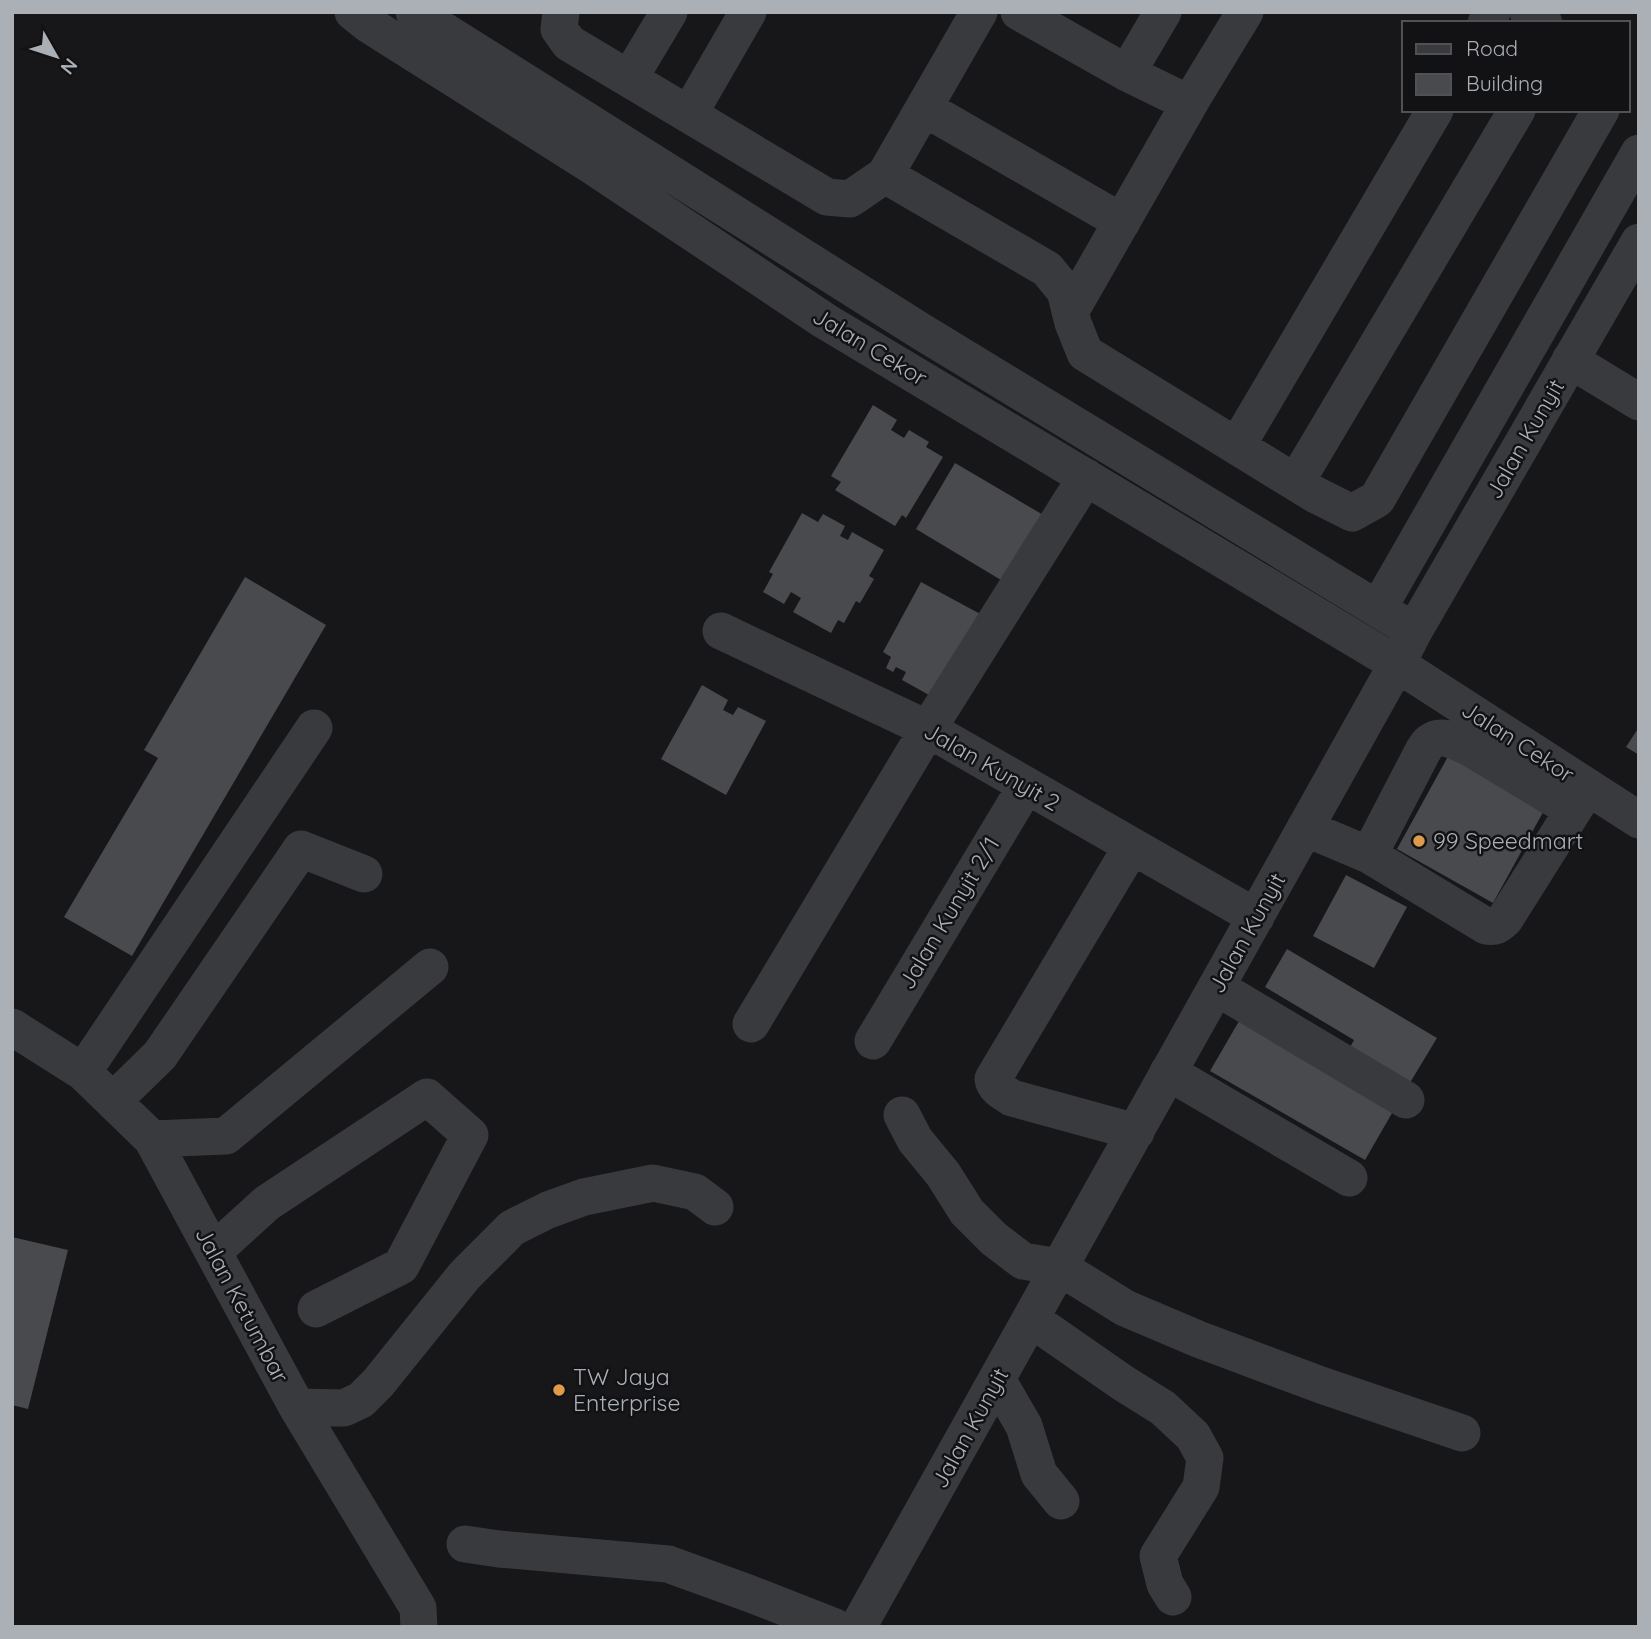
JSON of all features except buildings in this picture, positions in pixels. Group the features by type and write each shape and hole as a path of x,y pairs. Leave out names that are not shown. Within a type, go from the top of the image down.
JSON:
{"street":[{"name":"Jalan Cekor","path":"354,12 368,24 591,165 825,321 1397,664 1580,798 1639,820"},
{"name":"Jalan Cekor","path":"414,12 922,332 1414,631"},
{"path":"561,12 559,29 569,43 827,197 850,198 885,175 979,12"},
{"path":"629,79 669,12"},
{"path":"689,114 748,12"},
{"path":"1019,12 1069,24 1127,73 1178,98 1192,99"},
{"path":"1127,73 1163,12"},
{"path":"1070,312 1245,12"},
{"path":"924,108 1122,222"},
{"path":"1237,446 1434,112"},
{"path":"1296,482 1516,112"},
{"path":"885,175 1047,269 1065,291 1085,354 1316,495 1352,513 1377,499 1600,112"},
{"name":"Jalan Kunyit","path":"1378,609 1639,153"},
{"name":"Jalan Kunyit","path":"858,1627 1414,631 1639,242"},
{"path":"1570,360 1639,402"},
{"path":"751,1024 928,729 1086,477"},
{"path":"1318,573 1347,577 1362,575 1386,567 1411,552"},
{"path":"1378,609 1397,664"},
{"name":"Jalan Kunyit 2","path":"721,631 928,729 1256,917"},
{"path":"83,1072 314,728"},
{"path":"1306,828 1369,855 1486,926 1492,927 1505,919 1580,798 1452,740 1440,738 1431,741 1423,751 1369,855"},
{"name":"Jalan Kunyit 2/1","path":"873,1041 1026,786"},
{"path":"1132,846 993,1083 1012,1098 1136,1132"},
{"path":"113,1101 160,1055 301,849 364,874"},
{"path":"152,1139 226,1136 430,967"},
{"path":"1216,987 1406,1100"},
{"name":"Jalan Ketumbar","path":"12,1027 83,1072 152,1139 297,1407 418,1608 419,1627"},
{"path":"1168,1072 1349,1178"},
{"path":"214,1252 268,1203 428,1097 470,1136 401,1266 316,1309"},
{"path":"902,1115 915,1140 943,1174 967,1212 994,1239 1023,1261 1059,1267 1125,1308 1198,1339 1462,1433"},
{"path":"297,1407 344,1408 361,1400 378,1383 465,1275 512,1228 548,1210 584,1197 653,1183 695,1192 715,1207"},
{"path":"1031,1319 1163,1408 1193,1436 1205,1458 1201,1487 1158,1556 1165,1584 1173,1598"},
{"path":"997,1379 1024,1426 1039,1474 1061,1501"},
{"path":"465,1544 668,1564 835,1627"}],"place":[{"name":"99 Speedmart","path":"1419,841"},
{"name":"TW Jaya Enterprise","path":"559,1390"}]}
